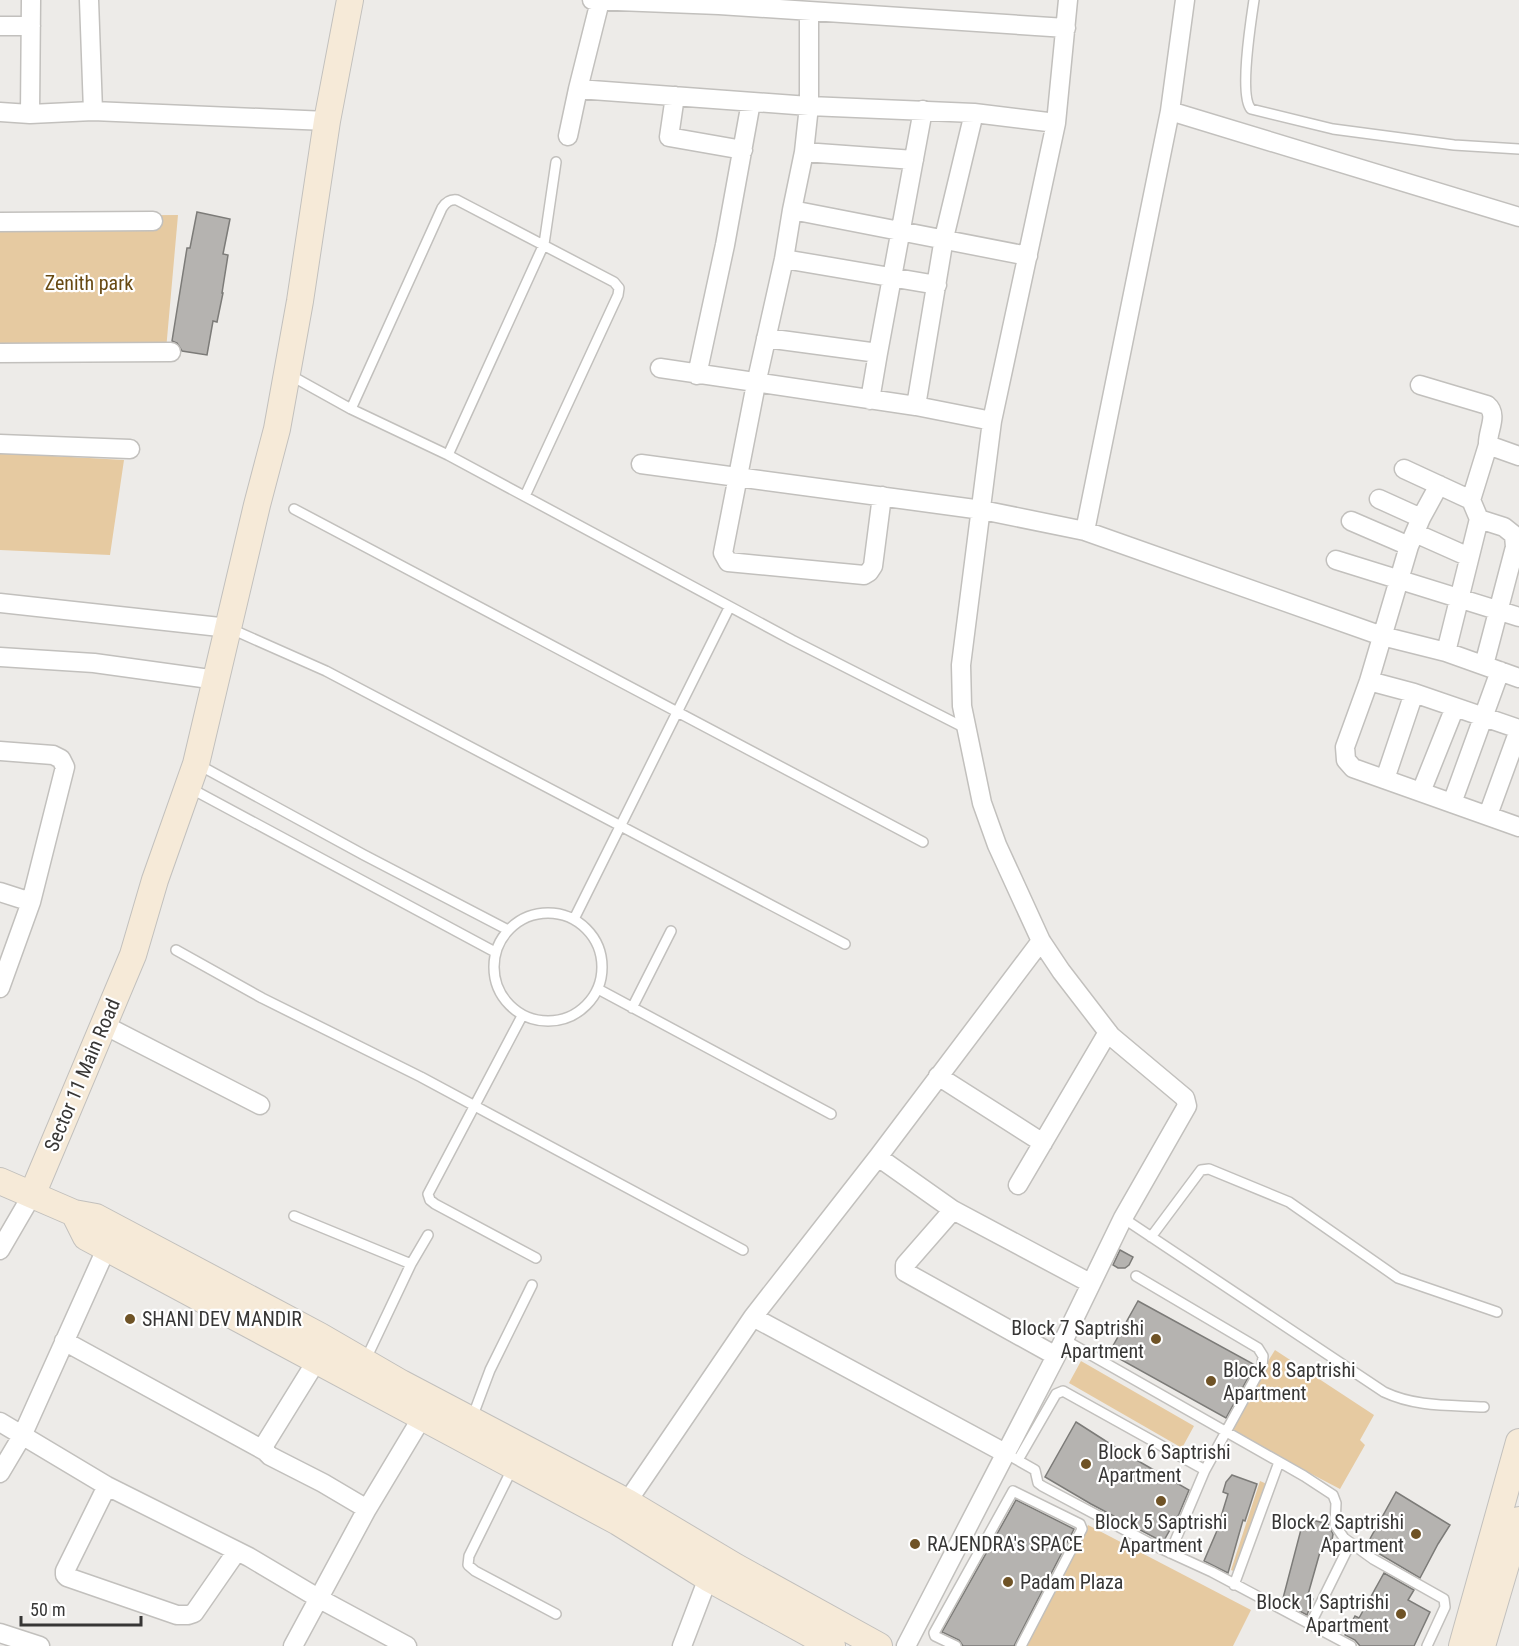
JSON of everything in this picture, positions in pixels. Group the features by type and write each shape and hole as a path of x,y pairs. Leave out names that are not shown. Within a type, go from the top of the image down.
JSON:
{"street":[{"path":"30,114 31,0"},
{"path":"89,0 93,111"},
{"name":"Sector 11 Main Road","path":"32,1195 133,955 155,880 192,776 277,429 288,374 327,121 350,0"},
{"path":"592,0 719,3 809,12 1066,28"},
{"path":"906,1646 1012,1456 1090,1282 1123,1218 1187,1106 1185,1098 1108,1032 1041,941 997,845 982,803 962,706 961,665 992,421 1056,123 1068,0"},
{"path":"1085,531 1170,111 1185,0"},
{"path":"568,136 600,1"},
{"path":"809,12 809,106 804,152 723,553 729,562 864,575 873,566 882,496"},
{"path":"0,26 31,26"},
{"path":"578,89 809,106 974,113 1056,123"},
{"path":"675,96 669,137 743,150"},
{"path":"697,375 751,102"},
{"path":"870,400 891,276 924,110"},
{"path":"0,112 30,114 93,111 327,121"},
{"path":"1170,111 1519,217"},
{"path":"916,406 944,238 974,113"},
{"path":"804,152 914,160"},
{"path":"792,210 900,229 1028,256"},
{"path":"0,222 153,221"},
{"path":"784,259 937,285"},
{"path":"766,338 878,353"},
{"path":"0,353 171,352"},
{"path":"660,369 916,406 992,421"},
{"path":"1420,385 1491,407 1493,415 1487,437 1488,445 1471,500 1479,519 1446,652"},
{"path":"0,444 130,449"},
{"path":"1488,445 1519,456"},
{"path":"641,464 982,510 1085,531 1382,636 1446,652 1519,678"},
{"path":"1404,468 1471,500"},
{"path":"1439,485 1415,532 1369,681 1345,747 1346,760 1353,768 1519,827"},
{"path":"1379,499 1415,532"},
{"path":"1452,803 1483,717 1492,668 1498,611 1513,582 1514,536 1504,527 1479,519"},
{"path":"1351,521 1415,532 1469,557"},
{"path":"1336,561 1519,617"},
{"path":"0,603 229,628"},
{"path":"0,657 94,663 217,681"},
{"path":"1369,681 1414,693 1519,730 1488,815"},
{"path":"1385,779 1414,693"},
{"path":"1421,792 1455,707"},
{"path":"0,751 53,755 61,759 65,767 31,902 0,988"},
{"path":"0,892 31,902"},
{"path":"622,1512 753,1317 878,1157 1041,941"},
{"path":"104,1025 260,1104"},
{"path":"1018,1185 1108,1032"},
{"path":"938,1076 1043,1143"},
{"path":"878,1157 952,1210 1090,1282"},
{"path":"0,1181 74,1213 96,1217 365,1361 513,1467 622,1512 736,1567 879,1646"},
{"path":"0,1250 32,1195"},
{"path":"952,1210 905,1265 905,1272 1060,1348"},
{"path":"74,1213 86,1237 317,1360 428,1408 471,1420 622,1512 708,1578 832,1646"},
{"path":"0,1473 22,1436 107,1247"},
{"path":"753,1317 1012,1456"},
{"path":"64,1341 368,1509"},
{"path":"265,1451 265,1444 317,1360"},
{"path":"293,1646 368,1509 428,1408"},
{"path":"0,1422 107,1486 237,1551 407,1646"},
{"path":"1462,1646 1519,1442"},
{"path":"107,1486 65,1571 67,1577 177,1615 188,1615 194,1613 237,1551"},
{"path":"1482,1646 1519,1520"},
{"path":"682,1646 708,1578"},
{"path":"0,1633 40,1646"}],"lane":[{"path":"1254,0 1245,96 1251,109 1333,129 1454,145 1519,149"},
{"path":"448,454 544,244 556,162"},
{"path":"351,409 446,202 452,199 458,200 614,282 619,288 609,315 525,496"},
{"path":"288,374 351,409 448,454 729,608 967,729"},
{"path":"294,509 923,842"},
{"path":"574,919 729,608"},
{"path":"229,628 326,671 845,944"},
{"path":"192,776 364,855 508,930"},
{"path":"192,776 495,952"},
{"path":"539,913 557,913 574,919 587,929 596,942 602,958 602,974 598,989 590,1002 579,1012 566,1019 551,1022 536,1021 522,1016 510,1007 495,982 493,967 495,952 500,940 508,930 522,919 539,913"},
{"path":"632,1008 671,931"},
{"path":"176,950 262,998 421,1077 743,1250"},
{"path":"598,989 831,1114"},
{"path":"522,1016 428,1194 430,1200 435,1204 536,1258"},
{"path":"1151,1237 1201,1170 1209,1169 1289,1202 1398,1278 1497,1312"},
{"path":"294,1216 411,1264"},
{"path":"1123,1218 1384,1392 1416,1404 1484,1407"},
{"path":"365,1361 411,1264 428,1235"},
{"path":"1136,1276 1261,1352 1263,1356 1262,1366 1205,1470 1170,1553"},
{"path":"471,1420 490,1370 532,1285"},
{"path":"1060,1348 1226,1432 1333,1495 1336,1503 1335,1524 1340,1535 1350,1544 1444,1599 1445,1607 1427,1646"},
{"path":"1205,1470 1063,1391 1056,1394 1012,1456 1035,1470 1038,1483 1042,1486 1351,1646"},
{"path":"1234,1584 1279,1462"},
{"path":"513,1467 469,1556 468,1565 475,1571 556,1614"},
{"path":"956,1646 935,1636 934,1633 1013,1491 1080,1524 1082,1529 1021,1646"},
{"path":"1310,1625 1350,1544"}],"green space":[{"name":"Zenith park","path":"178,215 166,350 0,351 0,216"},
{"path":"0,453 124,460 110,555 0,550"},
{"path":"1275,1350 1374,1415 1360,1440 1365,1445 1340,1489 1226,1429"},
{"path":"1081,1361 1194,1426 1182,1448 1069,1383"},
{"path":"1260,1481 1274,1487 1242,1575 1231,1570"},
{"path":"1088,1525 1251,1610 1233,1646 1026,1646"}],"building":[{"path":"197,212 230,219 223,254 228,255 223,293 217,322 213,321 207,355 182,351 177,343 172,341 187,248 190,248"},
{"path":"1120,1250 1133,1257 1125,1268 1113,1265"},
{"path":"1138,1301 1255,1365 1226,1418 1109,1353"},
{"path":"1076,1422 1189,1490 1163,1542 1045,1477"},
{"path":"1232,1475 1257,1484 1245,1521 1243,1520 1228,1573 1204,1561 1216,1533 1228,1494 1223,1492 1226,1482"},
{"name":"Block 2 Saptrishi Apartment","path":"1396,1492 1450,1525 1420,1578 1366,1546"},
{"name":"Padam Plaza","path":"1016,1500 1074,1529 1014,1646 963,1646 959,1640 942,1632"},
{"path":"1304,1518 1328,1524 1333,1534 1332,1540 1324,1538 1307,1598 1313,1599 1307,1615 1282,1602"},
{"name":"Block 1 Saptrishi Apartment","path":"1384,1573 1414,1590 1408,1600 1430,1612 1414,1646 1360,1646 1355,1640 1345,1635 1355,1616 1359,1618"}],"place":[{"name":"SHANI DEV MANDIR","path":"130,1319"},
{"name":"Block 7 Saptrishi Apartment","path":"1156,1339"},
{"name":"Block 8 Saptrishi Apartment","path":"1211,1381"},
{"name":"Block 6 Saptrishi Apartment","path":"1086,1464"},
{"name":"Block 5 Saptrishi Apartment","path":"1161,1501"},
{"name":"Block 2 Saptrishi Apartment","path":"1416,1534"},
{"name":"RAJENDRA's SPACE","path":"915,1544"},
{"name":"Padam Plaza","path":"1008,1582"},
{"name":"Block 1 Saptrishi Apartment","path":"1401,1614"}]}
